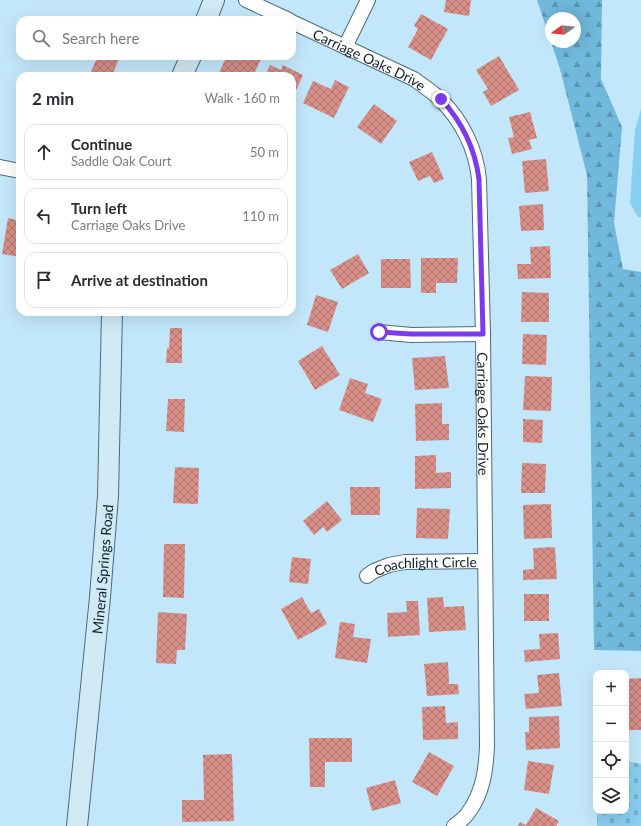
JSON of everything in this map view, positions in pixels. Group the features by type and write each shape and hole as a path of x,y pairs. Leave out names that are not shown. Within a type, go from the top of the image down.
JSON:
{"street":[{"path":"208,16 214,0"},
{"path":"246,0 280,16"},
{"path":"345,47 368,0"},
{"name":"Carriage Oaks Drive","path":"296,24 414,79 433,92 449,108 462,127 472,147 478,168 483,334 486,561 486,766 484,781 476,801 468,814 454,826"},
{"path":"184,72 189,60"},
{"path":"0,167 16,170"},
{"name":"Mineral Springs Road","path":"77,826 100,597 108,496 112,316"},
{"path":"379,332 411,334 483,334"},
{"name":"Coachlight Circle","path":"367,576 374,571 389,565 405,562 486,561"}],"green space":[{"path":"537,0 602,0 601,79 622,127 614,223 623,269 641,272 641,651 594,650 587,175 560,69 553,48 581,48 581,12 545,12 545,24"},
{"path":"641,109 641,217 638,217 630,203 635,130"},
{"path":"629,762 641,764 641,826 597,826 597,814 629,814"}],"building":[{"path":"446,0 471,0 469,16 444,12"},
{"path":"421,14 448,29 431,60 408,47 418,29 414,26"},
{"path":"499,56 519,90 491,106 483,92 488,89 476,70"},
{"path":"96,60 118,60 114,72 91,72"},
{"path":"225,60 261,60 255,72 219,72"},
{"path":"270,65 281,70 283,65 303,75 296,90 296,72 267,72"},
{"path":"335,80 349,87 334,118 303,103 313,81 331,89"},
{"path":"374,104 397,121 381,144 357,127"},
{"path":"530,112 537,138 529,140 532,149 512,154 508,138 514,137 509,117"},
{"path":"432,152 444,179 434,183 430,176 418,181 409,162"},
{"path":"546,159 549,191 525,193 522,161"},
{"path":"543,204 544,230 521,231 519,206"},
{"path":"8,218 16,220 16,256 2,254"},
{"path":"550,246 551,278 518,279 517,264 531,264 530,247"},
{"path":"358,254 369,273 342,289 330,270"},
{"path":"421,258 458,258 457,283 436,283 436,293 421,293"},
{"path":"381,259 410,259 411,288 381,288"},
{"path":"522,292 549,293 549,322 521,322"},
{"path":"316,295 338,302 328,332 307,325"},
{"path":"170,328 182,328 182,363 166,363 167,348 169,348"},
{"path":"523,334 547,335 546,365 522,364"},
{"path":"322,346 340,375 315,390 298,361"},
{"path":"445,356 449,388 415,390 412,358"},
{"path":"525,376 552,377 551,411 523,410"},
{"path":"350,378 368,384 365,393 382,399 373,422 339,410"},
{"path":"168,399 185,399 184,432 166,431"},
{"path":"442,403 442,424 449,424 449,440 416,441 415,404"},
{"path":"523,419 543,420 542,443 523,442"},
{"path":"436,455 436,473 451,472 451,488 415,489 415,456"},
{"path":"522,463 546,464 545,493 521,493"},
{"path":"175,467 199,468 198,504 173,503"},
{"path":"350,487 380,487 380,515 351,515"},
{"path":"327,501 342,520 327,532 323,527 314,535 303,521"},
{"path":"551,504 552,538 524,539 523,505"},
{"path":"417,508 450,509 448,539 416,538"},
{"path":"164,544 185,544 184,598 163,597"},
{"path":"555,547 557,579 523,580 523,570 534,569 533,548"},
{"path":"292,557 311,559 308,584 289,582"},
{"path":"524,594 549,594 549,621 524,621"},
{"path":"302,597 311,613 319,609 327,624 298,640 281,609"},
{"path":"443,597 444,607 464,606 466,630 429,632 427,598"},
{"path":"406,601 418,601 420,635 388,637 387,613 407,612"},
{"path":"158,612 187,614 185,650 177,650 176,664 156,663"},
{"path":"340,622 355,624 353,637 371,639 367,663 335,658"},
{"path":"558,633 560,659 525,662 524,650 540,649 539,634"},
{"path":"448,662 449,684 458,684 459,694 427,696 424,664"},
{"path":"559,673 562,706 526,709 524,694 539,693 537,675"},
{"path":"641,678 641,730 629,730 629,679"},
{"path":"445,706 446,723 458,722 458,739 423,740 422,707"},
{"path":"559,716 560,748 526,750 525,732 529,732 529,717"},
{"path":"309,738 352,738 352,762 325,762 325,787 310,787"},
{"path":"429,752 454,766 437,796 412,782"},
{"path":"232,754 234,821 182,822 182,800 204,800 203,755"},
{"path":"528,761 554,765 549,794 524,790"},
{"path":"395,780 401,803 372,811 366,788"},
{"path":"536,808 559,821 556,826 518,826 520,822 526,825"}],"route":[{"path":"379,332 411,334 483,334 478,168 472,147 462,127 441,99"}]}
